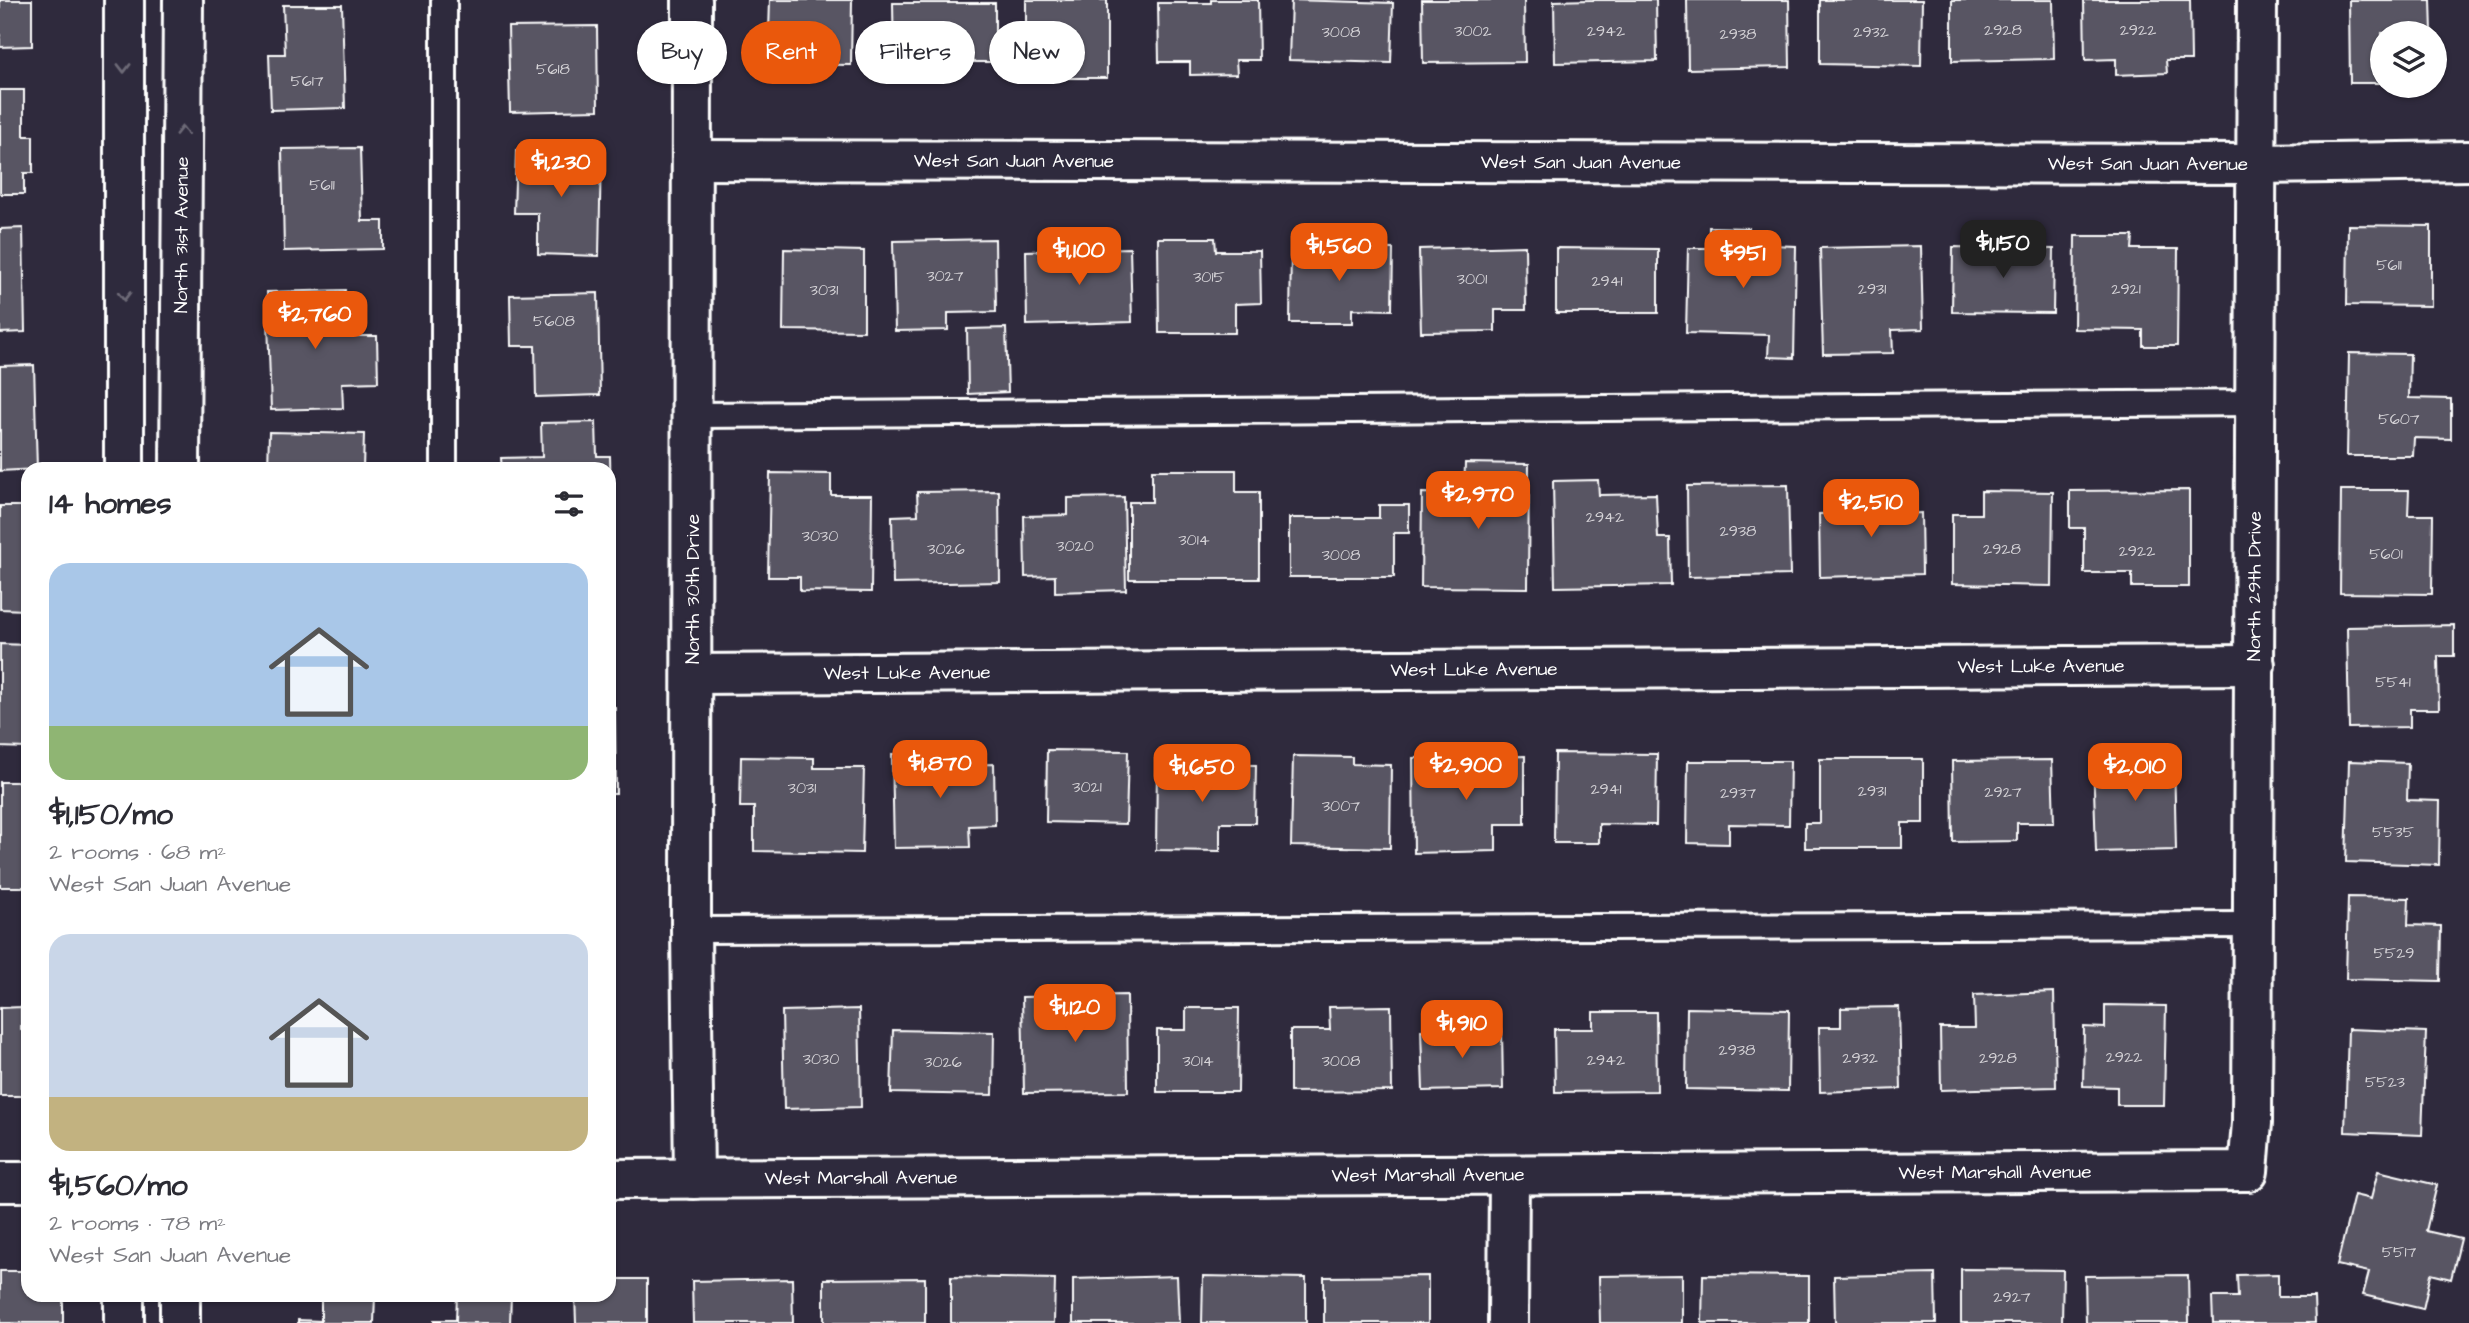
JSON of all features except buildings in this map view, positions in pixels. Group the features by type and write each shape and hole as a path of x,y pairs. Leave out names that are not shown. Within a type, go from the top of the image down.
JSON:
{"street":[{"path":"124,0 124,462"},
{"name":"North 31st Avenue","path":"180,462 183,0"},
{"name":"North 30th Drive","path":"692,0 694,415 691,930 694,1179"},
{"name":"North 29th Drive","path":"2248,1171 2252,1123 2257,0"},
{"name":"West San Juan Avenue","path":"692,160 2257,164 2469,161"},
{"path":"124,374 180,374"},
{"name":"West Luke Avenue","path":"692,674 2255,665"},
{"name":"West Marshall Avenue","path":"616,1179 2248,1171"},
{"path":"1508,1323 1509,1175"},
{"path":"0,1182 21,1182"},
{"path":"124,1302 124,1323"},
{"path":"180,1302 180,1323"}],"lane":[{"path":"443,462 444,0"},
{"path":"694,415 2255,402"},
{"path":"691,930 2253,925"}]}
